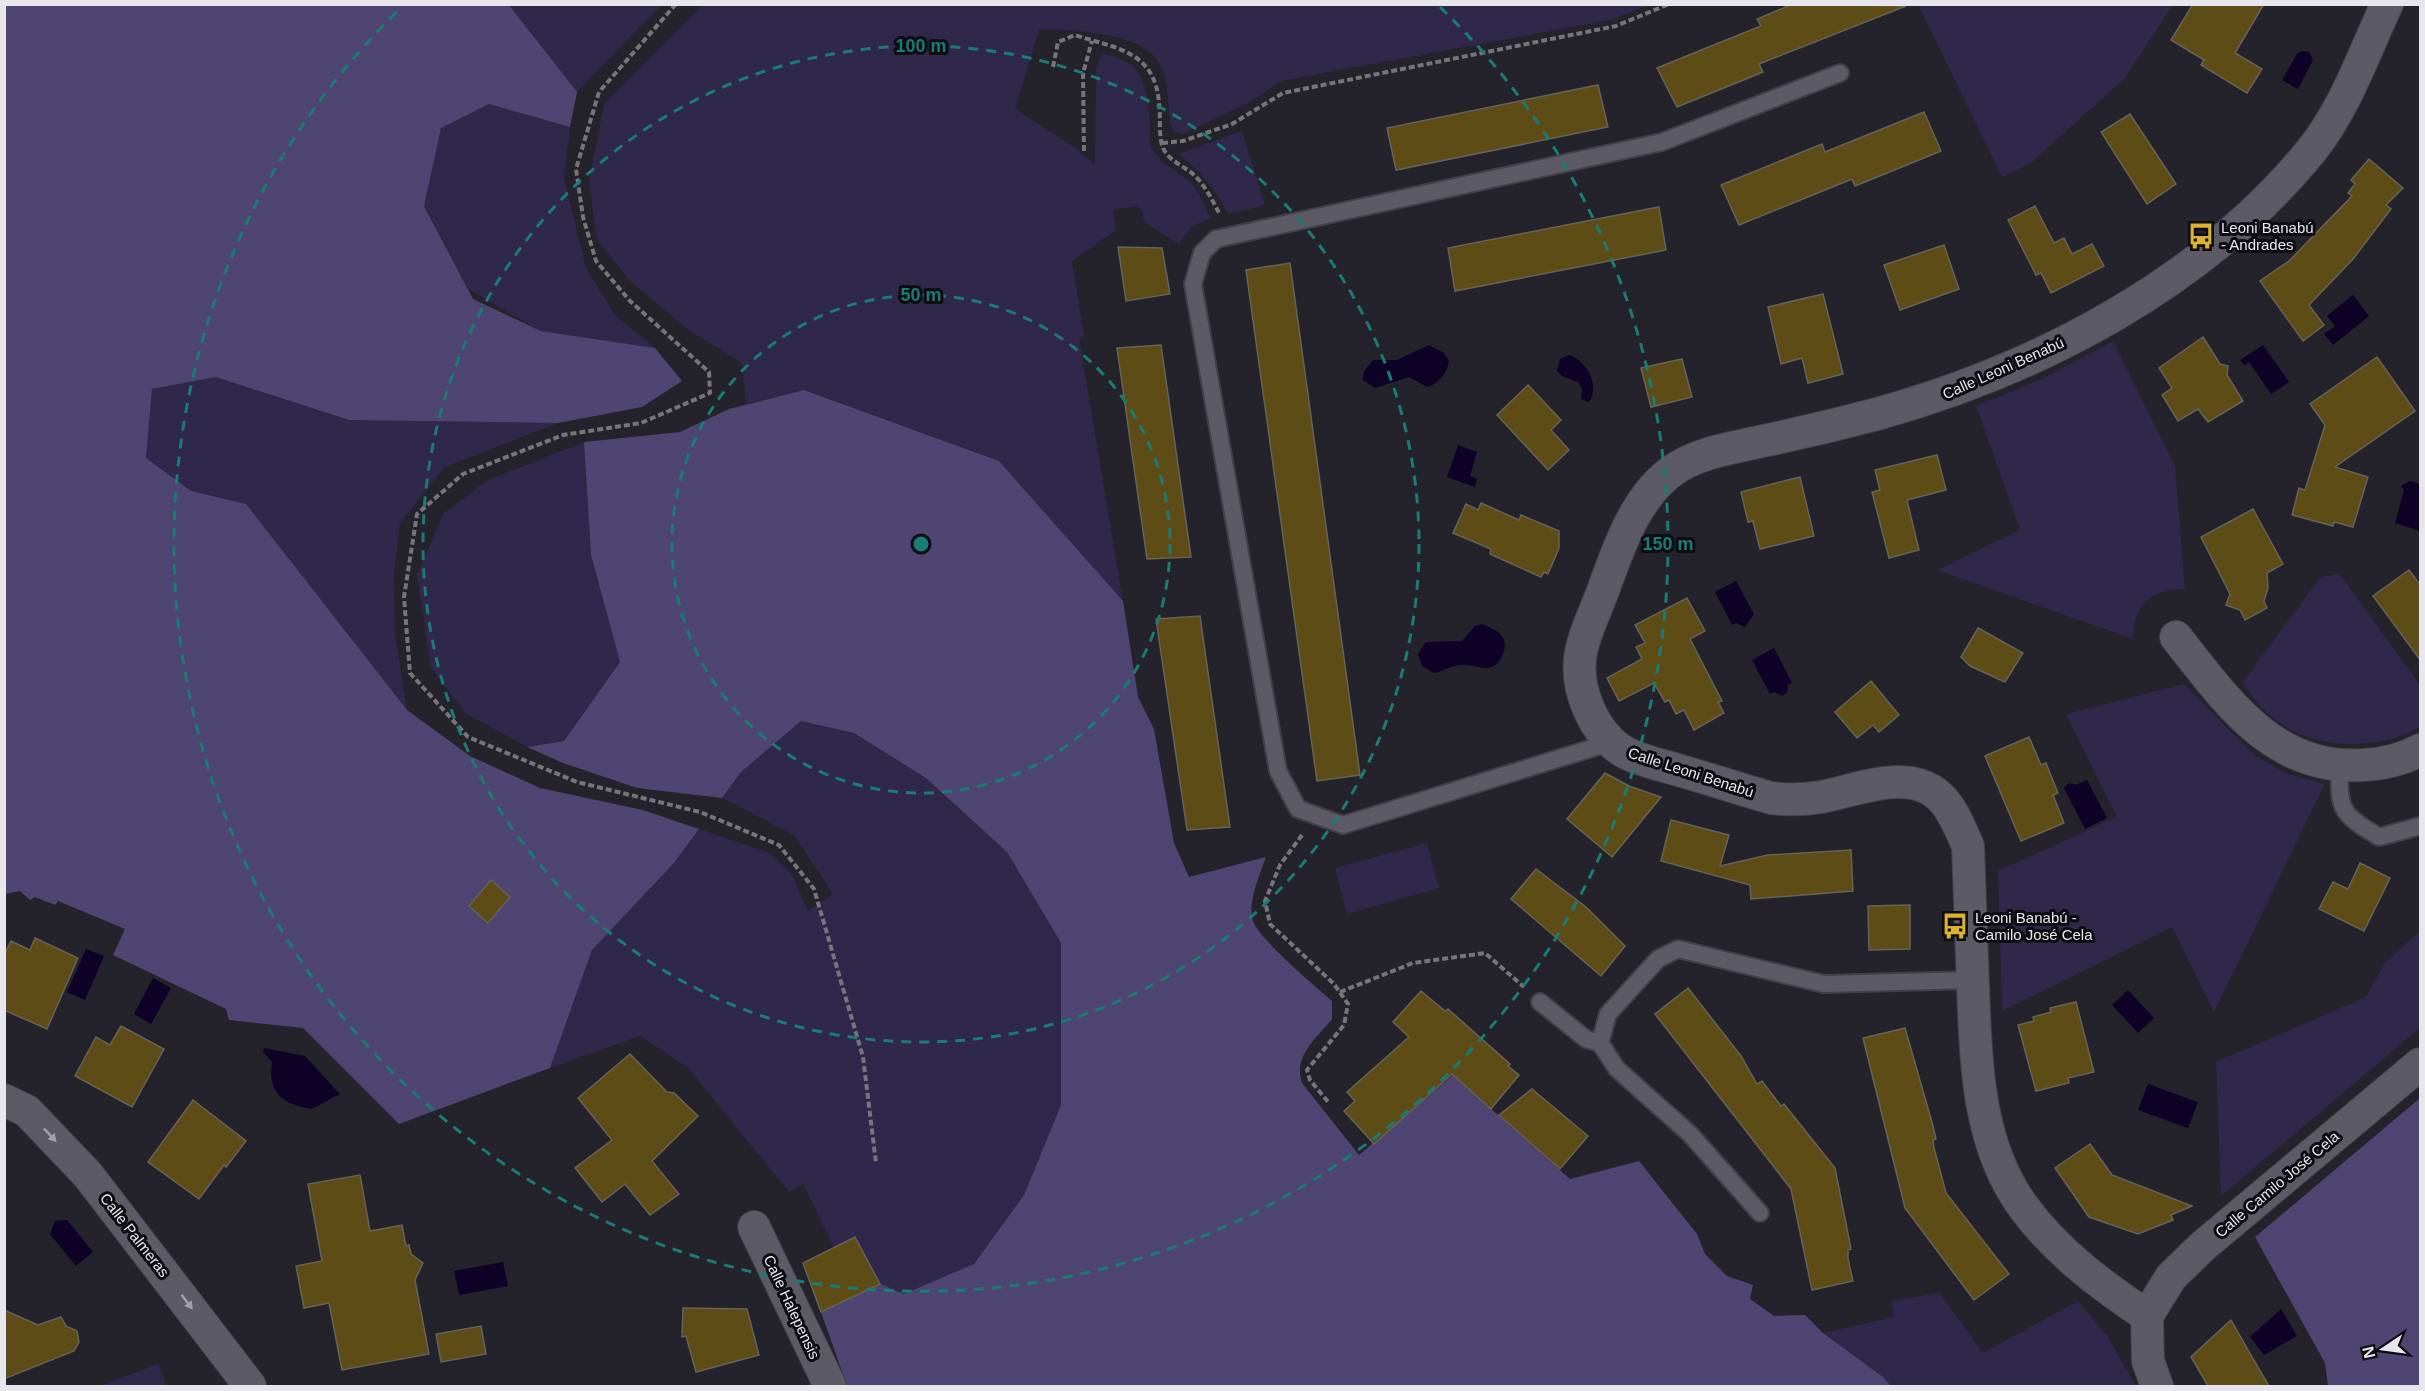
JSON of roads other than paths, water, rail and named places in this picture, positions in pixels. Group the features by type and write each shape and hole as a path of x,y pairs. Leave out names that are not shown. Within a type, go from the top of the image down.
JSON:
{"street":[{"name":"Calle Leoni Benabú","path":"2147,1316 2097,1283 2041,1229 2021,1204 2000,1163 1985,1124 1977,1064 1968,846 1958,822 1943,800 1925,787 1900,781 1791,801 1771,798 1639,758 1612,742 1590,710 1580,688 1581,652 1611,569 1638,508 1657,483 1676,468 1707,454 1863,417 1930,399 1984,380 2124,310 2211,249 2262,205 2313,149 2337,110 2387,4"},
{"path":"2176,637 2237,711 2264,735 2301,757 2340,766 2375,764 2421,750"},
{"name":"Calle Camilo José Cela","path":"2147,1316 2172,1277 2203,1246 2421,1064"},
{"name":"Calle Palmeras","path":"4,1100 27,1111 88,1175 250,1386"},
{"name":"Calle Halepensis","path":"754,1227 830,1386"},
{"path":"2147,1316 2148,1361 2157,1386"}],"lane":[{"path":"1612,742 1343,825 1298,809 1278,771 1193,284 1202,253 1216,239 1662,142 1840,73"},
{"path":"2340,766 2339,799 2351,820 2379,837 2421,826"},
{"path":"1600,1043 1608,1014 1658,959 1678,949 1824,984 1973,980"},
{"path":"1540,1002 1586,1038 1600,1043 1617,1069 1690,1134 1760,1213"}],"place":[{"name":"Leoni Banabú - Andrades","path":"2201,236"},
{"name":"Leoni Banabú - Camilo José Cela","path":"1955,926"}]}
